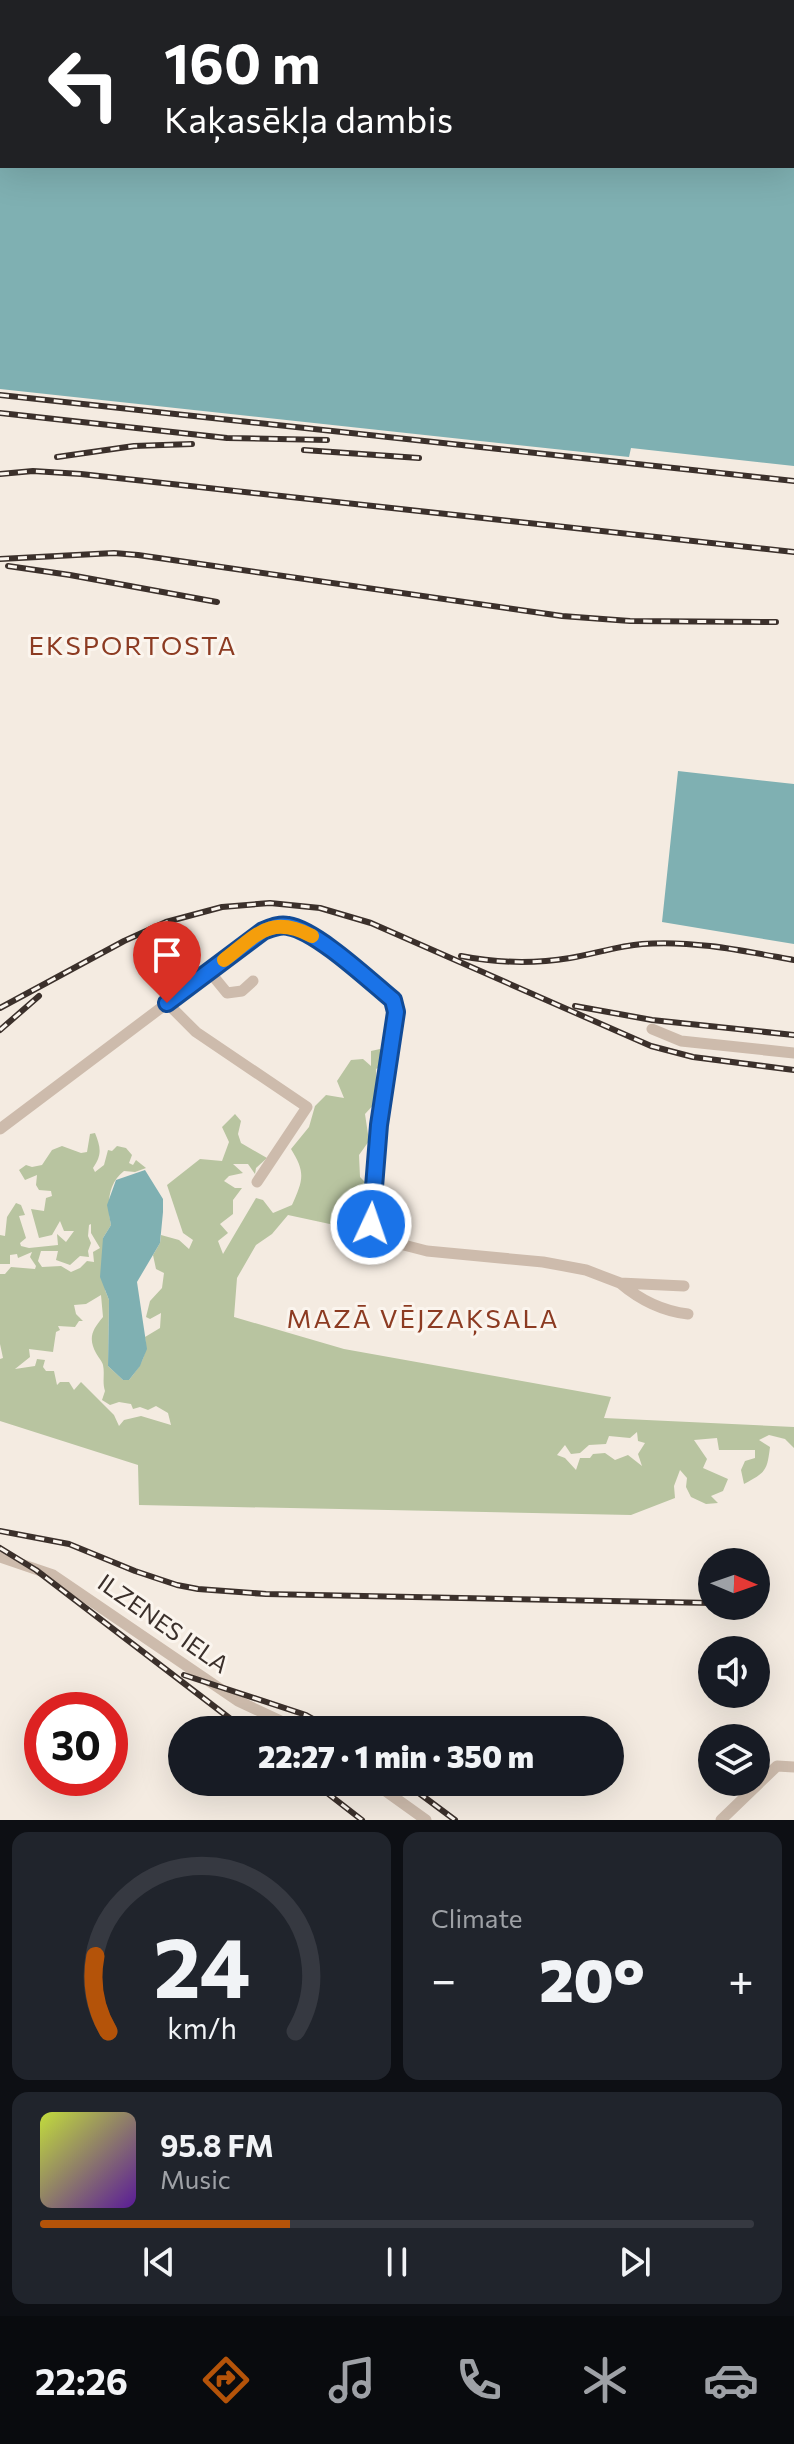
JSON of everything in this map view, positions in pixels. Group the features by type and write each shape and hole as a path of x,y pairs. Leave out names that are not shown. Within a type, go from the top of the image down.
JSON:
{"street":[{"path":"0,1129 263,931 278,925 291,926 311,935 393,1000 396,1012 379,1125 370,1214 371,1224 377,1233 396,1243 427,1251 543,1262 586,1270 620,1283 684,1286"},
{"path":"209,971 227,993 242,991 253,981"},
{"path":"167,1003 196,1032 307,1107 257,1182"},
{"path":"652,1029 681,1041 794,1053"},
{"path":"620,1283 655,1306 688,1314"},
{"name":"ILZENES IELA","path":"0,1557 53,1575 238,1701 270,1716"},
{"path":"721,1820 777,1766 794,1767"},
{"path":"393,1796 426,1820"}],"green space":[{"path":"380,1049 385,1054 383,1065 376,1069 377,1101 365,1114 369,1141 359,1155 360,1177 365,1182 362,1221 339,1226 288,1215 272,1234 256,1245 237,1278 234,1317 344,1349 611,1397 604,1418 794,1427 794,1448 785,1439 769,1435 759,1440 770,1447 766,1466 744,1484 741,1470 745,1461 755,1458 755,1450 719,1450 717,1438 694,1440 707,1459 703,1468 728,1479 723,1491 711,1496 718,1503 706,1504 691,1497 686,1487 687,1478 680,1470 674,1486 675,1498 631,1515 139,1505 138,1465 0,1421 0,1359 3,1358 0,1344 0,1274 5,1274 11,1267 35,1269 36,1266 30,1257 32,1252 18,1258 17,1254 10,1255 10,1264 0,1264 0,1235 5,1236 7,1217 16,1203 21,1205 25,1215 19,1216 26,1238 20,1243 29,1248 58,1245 57,1234 66,1242 74,1231 64,1231 60,1221 52,1235 39,1238 31,1209 44,1211 46,1198 52,1196 51,1191 39,1190 37,1175 25,1180 19,1170 26,1165 42,1165 52,1150 62,1146 87,1152 90,1134 95,1133 100,1151 93,1168 95,1172 104,1165 108,1150 112,1151 117,1146 126,1148 132,1155 129,1163 133,1165 136,1160 146,1168 135,1172 124,1171 114,1182 109,1203 111,1225 103,1238 105,1290 109,1300 108,1366 123,1380 129,1380 144,1355 145,1337 160,1328 161,1313 150,1319 146,1317 150,1301 162,1288 164,1273 156,1269 153,1255 161,1235 179,1240 189,1249 193,1240 183,1233 167,1185 200,1159 222,1161 229,1142 222,1127 235,1114 241,1121 238,1134 241,1143 267,1158 256,1168 255,1174 248,1164 233,1164 243,1173 229,1176 224,1181 235,1188 242,1188 233,1200 233,1214 220,1224 228,1233 218,1241 223,1254 256,1198 263,1200 273,1213 292,1205 299,1189 301,1171 291,1149 309,1127 315,1106 326,1095 344,1098 337,1081 351,1060 363,1059 371,1066 371,1051","holes":["91,1224 91,1233 100,1248 93,1252 94,1262 87,1261 71,1272 61,1266 42,1267 38,1261 41,1251 58,1251 56,1260 70,1265 80,1256 89,1257","101,1295 103,1317 92,1338 103,1365 105,1391 102,1400 110,1405 119,1402 131,1404 133,1409 140,1407 148,1410 156,1406 168,1413 171,1425 141,1416 124,1420 119,1426 114,1415 81,1382 74,1390 69,1382 57,1385 54,1371 46,1371 43,1367 45,1360 37,1359 35,1366 15,1369 30,1357 29,1349 53,1352 56,1332 60,1330 58,1326 75,1327 83,1321 76,1314 74,1305 86,1304","637,1432 638,1441 645,1443 638,1454 642,1466 628,1455 615,1460 605,1453 580,1458 576,1470 565,1458 557,1455 565,1445 571,1454 580,1453 589,1445 606,1444 609,1436 630,1438"]}],"water":[{"path":"0,168 794,168 794,466 631,448 629,457 0,389"},
{"path":"678,771 794,784 794,944 662,922"},
{"path":"145,1170 163,1199 160,1243 137,1282 147,1349 140,1366 129,1380 123,1380 108,1366 109,1300 100,1277 103,1238 111,1225 107,1205 116,1180"}],"railway":[{"path":"0,395 794,481"},
{"path":"0,413 227,438 327,440"},
{"path":"57,457 134,446 192,444"},
{"path":"304,450 419,458"},
{"path":"0,474 33,471 81,474 794,552"},
{"path":"0,559 114,553 562,616 630,621 776,622"},
{"path":"8,566 217,602"},
{"path":"0,1008 124,941 166,922 222,907 270,903 320,908 371,923 651,1046 693,1057 794,1070"},
{"path":"461,956 529,962 661,943 718,947 794,960"},
{"path":"0,1030 39,996"},
{"path":"575,1006 652,1020 794,1035"},
{"path":"0,1531 69,1544 135,1571 198,1589 266,1594 698,1603"},
{"path":"0,1548 36,1570 227,1716"},
{"path":"184,1675 308,1716"},
{"path":"331,1796 362,1820"},
{"path":"423,1796 455,1820"}],"slow traffic":[{"path":"224,960 263,931 278,925 291,926 312,936"}],"district":[{"name":"EKSPORTOSTA","path":"133,646"},
{"name":"MAZĀ VĒJZAĶSALA","path":"423,1319"}],"route":[{"path":"167,1003 263,931 278,925 291,926 311,935 393,1000 396,1012 379,1125 371,1224"}]}
